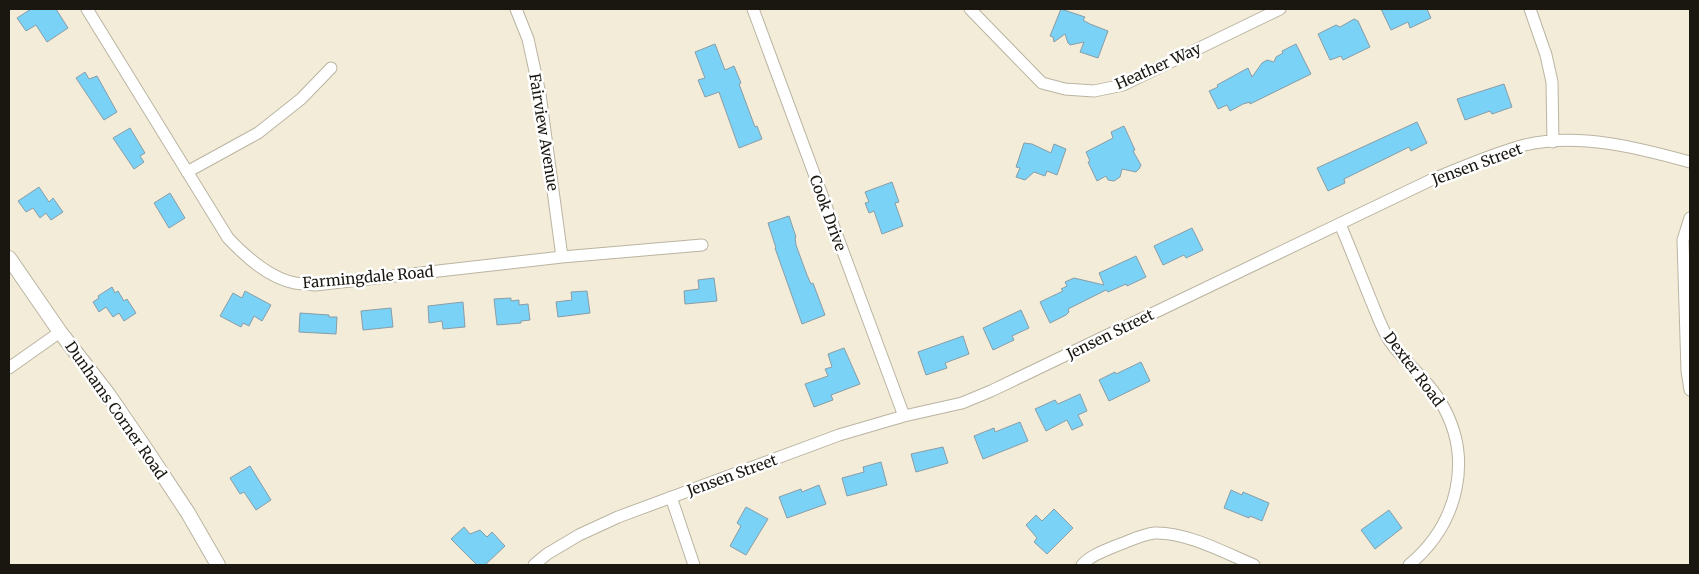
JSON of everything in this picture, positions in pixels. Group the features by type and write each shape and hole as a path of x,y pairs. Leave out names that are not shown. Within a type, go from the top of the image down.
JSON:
{"street":[{"name":"Farmingdale Road","path":"87,9 228,238 243,255 262,268 294,283 314,285 562,257 702,245"},
{"name":"Fairview Avenue","path":"516,9 528,39 540,94 562,257"},
{"name":"Cook Drive","path":"753,9 904,416"},
{"name":"Heather Way","path":"970,9 1042,83 1065,89 1094,91 1123,85 1266,12 1280,9"},
{"path":"1530,9 1546,55 1552,82 1553,142"},
{"path":"187,172 258,133 301,99 331,68"},
{"name":"Jensen Street","path":"534,565 547,554 579,535 618,517 839,435 904,416 962,403 991,391 1468,164 1527,145 1577,141 1637,148 1690,162"},
{"path":"1690,218 1683,240 1686,371 1690,390"},
{"name":"Dexter Road","path":"1340,224 1389,340 1433,391 1449,419 1455,438 1458,464 1453,502 1436,538 1409,565"},
{"name":"Dunhams Corner Road","path":"9,258 60,332 108,394 147,451 188,513 218,565"},
{"path":"9,368 60,332"},
{"path":"671,497 694,565"},
{"path":"1082,565 1088,559 1109,549 1154,533 1178,535 1254,565"}],"building":[{"path":"31,9 56,9 68,28 47,42 36,25 26,31 17,18"},
{"path":"1061,9 1085,17 1083,20 1108,31 1098,58 1080,52 1084,42 1070,45 1065,34 1054,42 1053,37 1050,36"},
{"path":"1381,9 1427,9 1431,18 1410,28 1408,22 1391,30"},
{"path":"1354,19 1358,21 1370,47 1343,60 1341,56 1330,60 1318,34 1336,25 1340,27"},
{"path":"715,44 725,70 734,66 755,127 757,126 762,139 739,148 719,92 705,97 698,80 705,78 695,52"},
{"path":"1296,44 1311,74 1250,104 1250,102 1243,104 1230,111 1227,105 1218,109 1209,91 1248,68 1252,77 1262,63 1267,60 1274,62 1276,57 1283,53 1282,51"},
{"path":"85,72 89,79 97,76 117,112 104,120 76,78"},
{"path":"1504,84 1512,107 1492,114 1490,111 1465,120 1457,99"},
{"path":"1417,122 1427,143 1411,151 1409,147 1344,179 1345,183 1328,191 1317,168"},
{"path":"1124,126 1135,150 1133,151 1141,165 1136,172 1122,169 1120,177 1114,181 1108,180 1106,176 1097,181 1088,162 1090,161 1086,152 1113,138 1111,132"},
{"path":"130,128 145,153 140,156 144,162 134,169 113,138"},
{"path":"1024,143 1032,144 1051,153 1054,144 1066,149 1057,175 1047,171 1045,176 1034,172 1025,180 1016,177 1020,168 1016,167"},
{"path":"892,182 899,202 895,203 903,226 882,234 874,211 869,213 865,203 869,202 865,192"},
{"path":"39,187 49,202 53,198 63,212 51,220 46,213 40,218 33,208 26,212 18,201"},
{"path":"170,193 185,218 169,228 154,203"},
{"path":"789,216 796,237 796,245 825,315 802,324 768,223"},
{"path":"1192,228 1203,250 1186,258 1184,255 1163,265 1154,246"},
{"path":"1136,256 1146,277 1127,286 1126,284 1108,292 1106,290 1068,309 1069,312 1066,315 1050,323 1040,302 1063,291 1061,289 1067,286 1065,282 1074,278 1104,285 1099,273"},
{"path":"714,278 717,301 685,304 684,291 699,289 698,280"},
{"path":"112,287 115,293 118,291 124,301 127,299 136,313 124,321 119,313 113,317 106,307 99,312 93,302 99,298 98,296"},
{"path":"245,291 271,305 262,321 254,316 249,326 243,323 241,327 220,316 233,293 242,298"},
{"path":"587,291 590,313 558,317 556,302 572,300 571,292"},
{"path":"511,298 511,301 519,300 519,305 528,304 530,320 521,321 521,323 497,325 494,299"},
{"path":"463,302 465,327 443,329 442,321 429,323 428,306"},
{"path":"391,308 393,327 363,330 361,311"},
{"path":"1021,310 1029,328 1012,336 1014,340 993,350 983,328"},
{"path":"300,313 337,317 336,334 299,332"},
{"path":"963,336 969,354 945,363 947,368 926,375 918,352"},
{"path":"844,348 860,384 831,395 833,400 814,407 805,384 828,376 825,369 832,367 828,354"},
{"path":"1141,362 1150,381 1109,401 1099,380"},
{"path":"1080,394 1087,411 1078,415 1083,425 1072,430 1067,420 1046,431 1035,409 1055,400 1058,404"},
{"path":"1020,422 1028,441 983,459 974,436 994,428 995,432"},
{"path":"943,447 948,463 916,472 911,454"},
{"path":"881,462 887,485 847,496 842,478 864,472 863,467"},
{"path":"250,466 271,500 256,510 244,492 240,494 230,478"},
{"path":"819,485 826,504 787,518 779,497 801,489 802,492"},
{"path":"1231,490 1242,495 1243,492 1269,503 1262,521 1224,508"},
{"path":"746,507 768,519 746,555 730,546 741,526 737,523"},
{"path":"1054,509 1073,528 1047,554 1034,542 1037,538 1026,525 1036,515 1042,521"},
{"path":"1389,510 1402,528 1375,549 1361,530"},
{"path":"464,527 470,534 480,530 487,537 492,532 505,546 485,565 477,565 451,539"}]}
